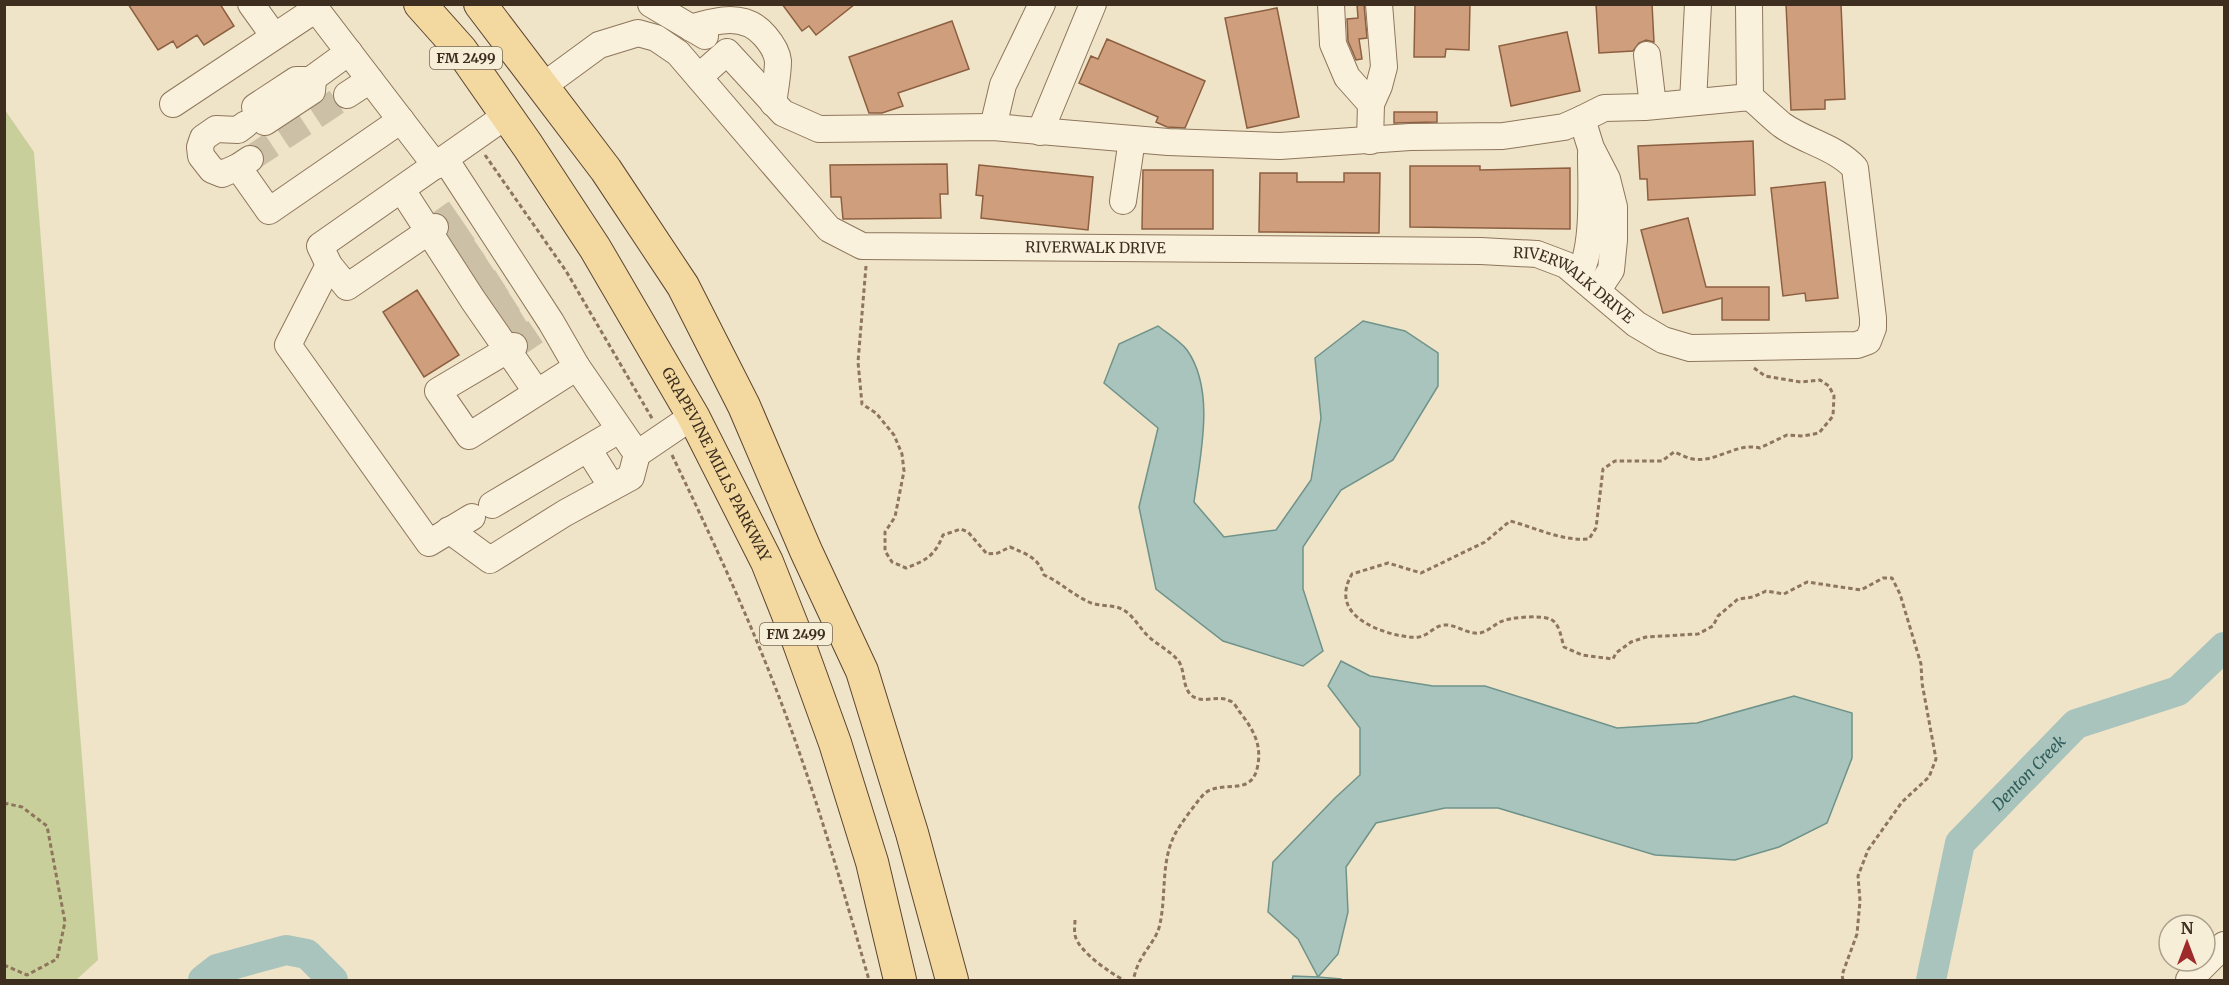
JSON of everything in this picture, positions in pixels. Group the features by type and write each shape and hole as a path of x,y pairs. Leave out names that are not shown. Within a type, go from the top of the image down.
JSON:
{"main road":[{"name":"GRAPEVINE MILLS PARKWAY","path":"420,4 461,50 595,248 693,416 767,562 835,743 872,862 900,981"},
{"name":"FM 2499","path":"480,4 606,170 683,286 744,406 806,551 862,671 912,833 952,981"},
{"path":"507,116 543,86"},
{"path":"887,927 913,943 942,942"}],"lane":[{"path":"251,4 274,36"},
{"path":"651,4 709,37 727,52 783,113 819,129 993,127 1132,140 1280,146 1410,137 1503,136 1564,127 1604,108 1750,97 1749,4"},
{"path":"993,127 1003,85 1042,4"},
{"path":"1040,132 1093,4"},
{"path":"1331,4 1333,44 1347,76 1371,104"},
{"path":"1370,141 1371,104 1384,67 1379,4"},
{"path":"1693,102 1698,4"},
{"path":"173,104 314,7 401,120 441,163 506,266 637,454"},
{"path":"691,28 719,20 739,20 759,29 773,45 778,60 773,103"},
{"name":"RIVERWALK DRIVE","path":"543,86 599,45 638,33 656,38 678,53 699,76 829,229 862,246 1481,251 1537,254 1566,265 1636,324 1662,340 1690,348 1857,345 1868,341 1873,328 1873,318 1855,168 1844,156 1816,144 1783,125 1750,97"},
{"path":"349,52 313,80 297,80 251,121 216,129 203,138 200,147 201,156 212,170 222,174 244,163 269,211 401,120"},
{"path":"699,76 727,52"},
{"path":"1647,54 1653,106"},
{"path":"347,95 370,80"},
{"path":"471,289 347,287 329,265 320,246 507,116"},
{"path":"1582,119 1591,148 1606,179 1614,207 1611,270 1588,283"},
{"path":"1123,201 1132,140"},
{"path":"402,190 471,289 536,391"},
{"path":"329,265 288,345 429,543 619,430"},
{"path":"471,289 438,391 469,436 536,391 577,367"},
{"path":"449,530 490,560 565,513 631,477 637,454 693,416"},
{"path":"588,449 612,487"},
{"path":"2189,981 2224,945"}],"path":[{"path":"474,139 566,271 662,435 716,545 776,689 827,834 869,981"},
{"path":"868,246 858,362 862,404 876,413 894,435 902,454 904,471 895,517 885,532 885,551 892,562 906,568 922,562 938,550 943,536 961,529 968,532 987,555 1010,547 1032,557 1040,563 1044,575 1089,603 1108,605 1123,610 1148,636 1179,660 1185,685 1190,694 1198,699 1232,701 1255,732 1259,747 1258,766 1254,778 1243,786 1218,788 1205,793 1175,834 1163,882 1164,902 1158,929 1153,942 1140,960 1133,981"},
{"path":"1756,346 1749,365 1765,376 1801,382 1820,380 1829,386 1834,396 1833,416 1819,433 1803,436 1787,435 1760,448 1749,445 1717,456 1694,459 1674,452 1662,461 1615,461 1604,469 1596,528 1589,539 1576,540 1553,536 1510,521 1485,542 1422,573 1388,563 1352,574 1347,582 1346,603 1359,621 1384,632 1409,637 1422,637 1437,627 1446,625 1481,633 1511,617 1549,619 1556,624 1564,647 1582,655 1613,659 1631,642 1646,637 1698,634 1713,626 1718,616 1738,599 1753,597 1766,591 1784,594 1807,582 1861,590 1883,578 1892,578 1910,624 1921,664 1922,683 1936,759 1929,777 1902,802 1868,850 1858,876 1860,902 1857,934 1842,975 1843,981"},
{"path":"4,803 22,807 47,826 65,922 57,958 27,975 4,965"},
{"path":"1075,920 1074,933 1078,943 1088,954 1124,981"}],"green space":[{"path":"5,110 34,152 98,960 76,980 5,980"}],"water":[{"path":"1363,321 1405,331 1438,353 1438,386 1393,460 1341,490 1303,547 1303,589 1323,651 1303,666 1223,641 1156,589 1139,507 1158,428 1104,383 1119,344 1158,326 1177,340 1187,350 1196,366 1204,404 1202,445 1194,502 1224,537 1276,530 1311,480 1321,418 1315,358"},
{"path":"1341,661 1370,676 1433,686 1485,686 1617,728 1697,723 1794,696 1852,713 1852,758 1827,823 1779,847 1735,860 1655,855 1498,808 1445,808 1376,823 1346,867 1348,912 1338,954 1318,977 1298,939 1268,912 1273,862 1360,775 1360,728 1328,686"},
{"path":"1293,976 1341,980 1292,980"}],"building":[{"path":"128,4 220,4 234,26 204,45 197,35 177,48 173,41 158,50"},
{"path":"782,4 855,4 816,35 809,26 802,31"},
{"path":"1357,4 1364,4 1367,38 1359,39 1362,59 1356,60 1348,41 1347,19 1358,18"},
{"path":"1415,4 1470,4 1469,50 1446,49 1445,57 1414,57"},
{"path":"1596,4 1652,4 1654,42 1646,40 1639,43 1633,51 1599,53"},
{"path":"1786,4 1841,4 1845,99 1825,100 1825,109 1791,110"},
{"path":"1277,8 1299,117 1247,128 1225,18"},
{"path":"952,21 969,69 898,93 903,106 882,113 869,113 849,57"},
{"path":"1567,32 1580,91 1511,106 1499,46"},
{"path":"1107,39 1205,81 1185,128 1167,127 1156,122 1158,117 1079,83 1091,56 1098,59"},
{"path":"1394,112 1437,112 1437,122 1394,123"},
{"path":"1753,141 1755,195 1648,200 1647,179 1640,179 1638,146"},
{"path":"947,164 948,194 940,194 941,218 843,219 841,197 831,197 830,165"},
{"path":"979,165 1093,177 1088,230 981,218 983,196 976,195"},
{"path":"1410,166 1480,166 1480,170 1570,168 1570,229 1410,227"},
{"path":"1143,170 1213,170 1213,229 1142,229"},
{"path":"1260,173 1297,173 1297,182 1344,182 1344,173 1380,173 1379,233 1259,232"},
{"path":"1825,182 1838,298 1806,301 1805,293 1783,296 1771,188"},
{"path":"1688,218 1706,287 1769,287 1769,320 1722,320 1722,298 1663,313 1641,230"},
{"path":"417,290 459,355 424,377 383,312"}],"waterway":[{"name":"Denton Creek","path":"1931,980 1960,843 2076,724 2178,691 2224,647"},
{"name":"Denton Creek","path":"203,980 217,969 286,950 307,954 333,980"}],"tunnel":[{"path":"250,159 347,95"},
{"path":"435,227 461,209"},
{"path":"446,243 471,226"},
{"path":"457,261 482,244"},
{"path":"468,278 494,261"},
{"path":"480,295 505,279"},
{"path":"491,313 517,296"},
{"path":"501,330 527,314"},
{"path":"514,346 539,329"}]}
